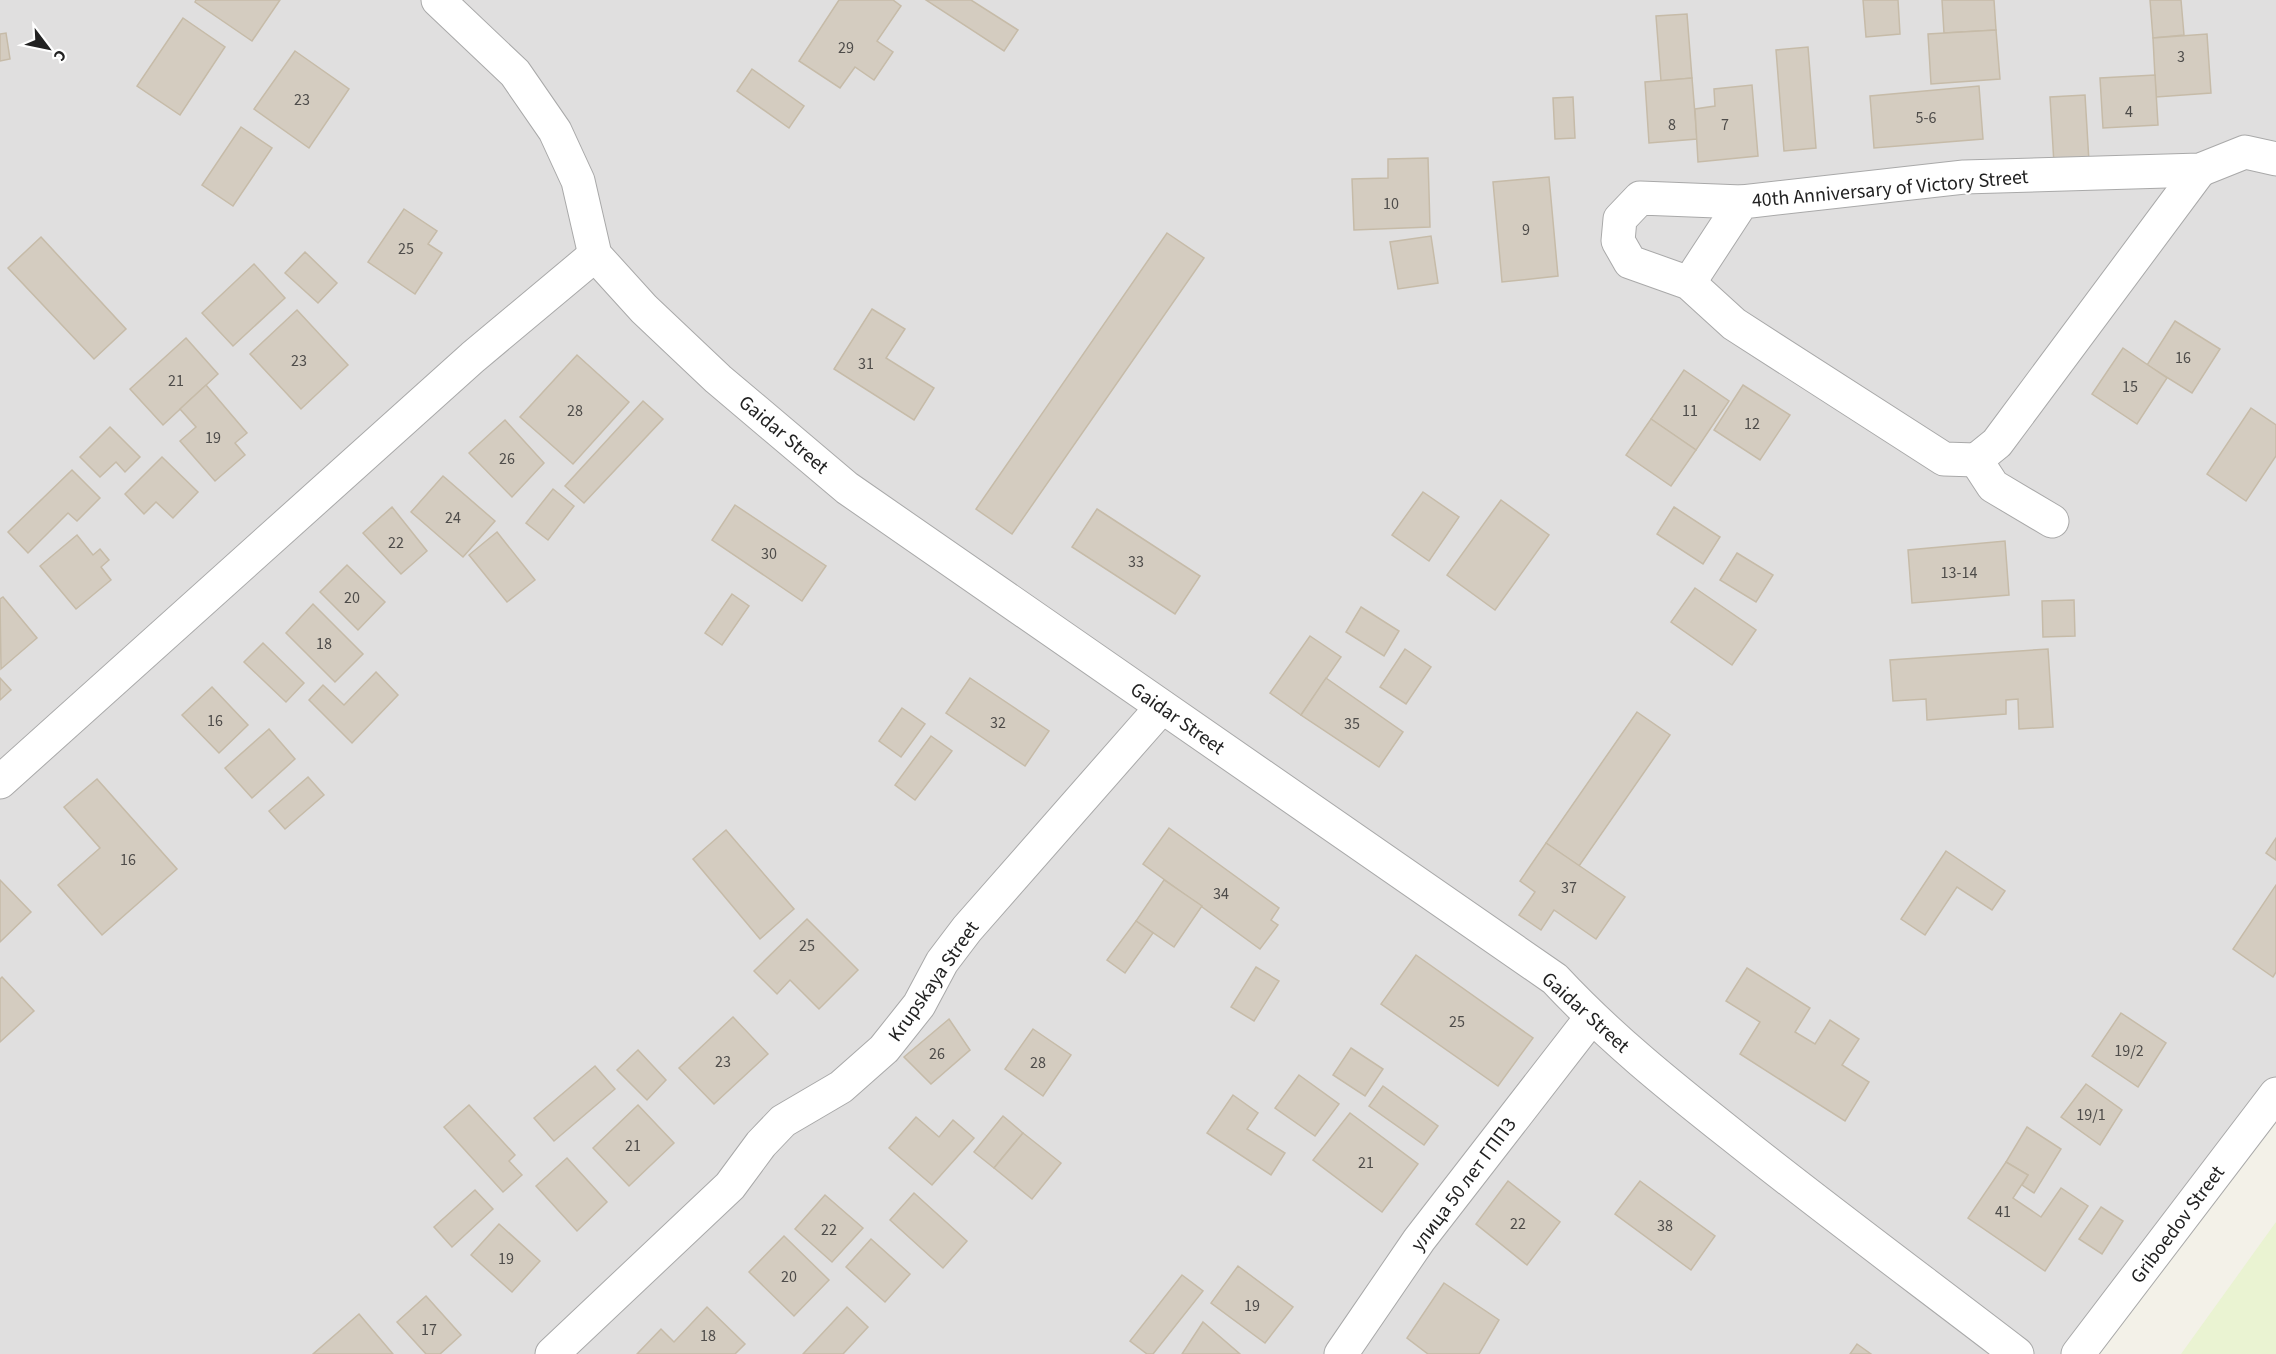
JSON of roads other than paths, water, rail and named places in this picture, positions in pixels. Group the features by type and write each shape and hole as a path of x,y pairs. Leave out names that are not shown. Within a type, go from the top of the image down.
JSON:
{"street":[{"name":"Gaidar Street","path":"438,0 515,73 555,130 578,181 595,255 644,309 718,379 847,488 1555,979 1591,1018 1650,1069 1789,1180 2017,1354"},
{"name":"40th Anniversary of Victory Street","path":"1689,283 1742,202 1964,177 2200,170 2245,152 2276,159"},
{"path":"1742,202 1640,198 1620,219 1618,241 1630,262 1689,283 1734,324 1944,459 1976,460 1997,443 2200,170"},
{"path":"0,782 464,364 595,255"},
{"path":"1976,460 1993,486 2052,521"},
{"name":"Krupskaya Street","path":"552,1354 730,1186 761,1143 783,1121 841,1087 884,1049 919,1005 942,962 967,929 1162,707"},
{"name":"улица 50 лет ГППЗ","path":"1341,1354 1419,1240 1591,1018"},
{"name":"Griboedov Street","path":"2078,1354 2276,1094"}]}
